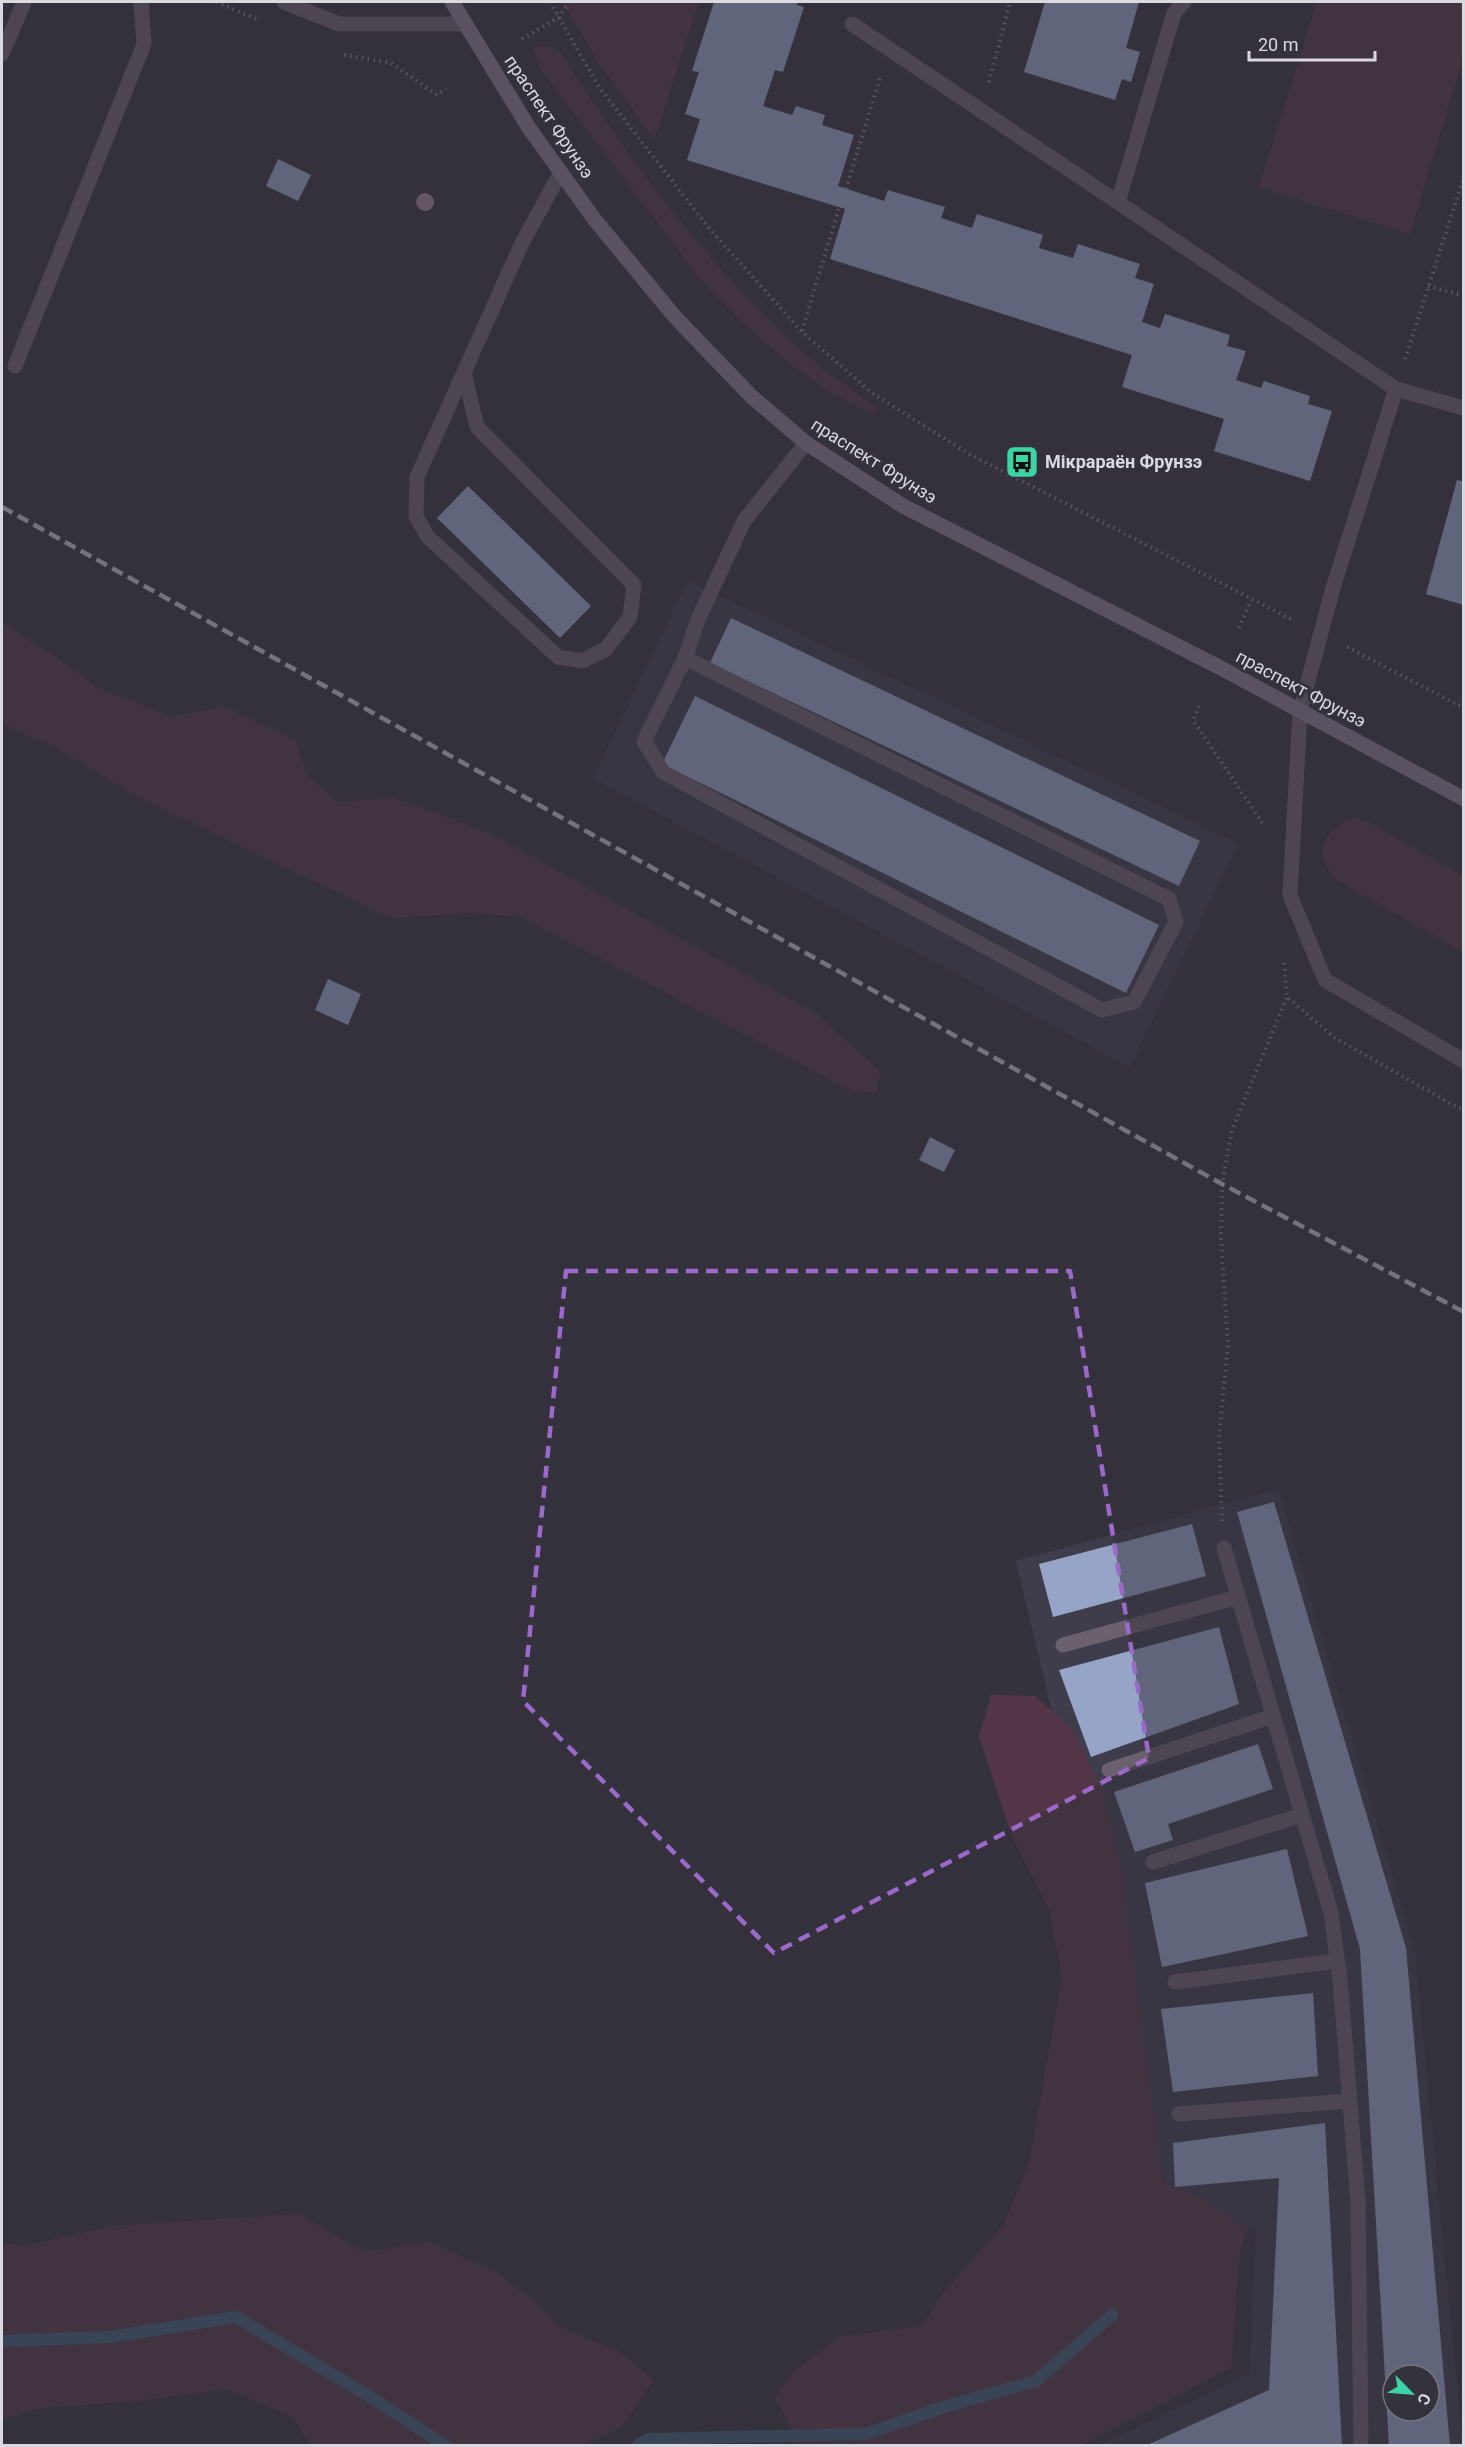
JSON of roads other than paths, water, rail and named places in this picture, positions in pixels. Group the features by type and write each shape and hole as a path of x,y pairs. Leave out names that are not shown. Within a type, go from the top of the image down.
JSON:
{"main road":[{"name":"праспект Фрунзэ","path":"452,2 529,128 595,220 675,316 751,396 806,443 903,506 1300,711 1464,799"},
{"name":"праспект Фрунзэ","path":"459,2 466,24"}],"street":[{"path":"2,54 24,2"},
{"path":"15,366 144,44 141,2"},
{"path":"284,2 339,24 466,24"},
{"path":"1118,202 1174,13 1184,2"},
{"path":"852,24 1395,389 1464,408"},
{"path":"464,374 477,427 634,585 630,617 606,649 582,661 558,657 428,537 416,517 417,477 522,243 561,172"},
{"path":"1395,389 1333,588 1300,711 1290,895 1325,980 1464,1061"},
{"path":"685,658 1168,899 1176,922 1134,1002 1102,1011 663,772 644,741 685,658 699,616 744,521 806,443"},
{"path":"1224,1548 1331,1913 1338,1961 1358,2202 1361,2445"},
{"path":"1063,1645 1238,1597"},
{"path":"1109,1770 1273,1716"},
{"path":"1153,1862 1302,1815"},
{"path":"1175,1982 1338,1961"},
{"path":"1179,2114 1349,2101"}],"waterway":[{"path":"637,2446 648,2439 866,2434 947,2406 1036,2381 1112,2315"},
{"path":"2,2341 109,2337 236,2317 369,2396 446,2446"}],"railway":[{"path":"2,507 1222,1184 1464,1312"}],"place":[{"name":"Мікрараён Фрунзэ","path":"1022,462"}]}
